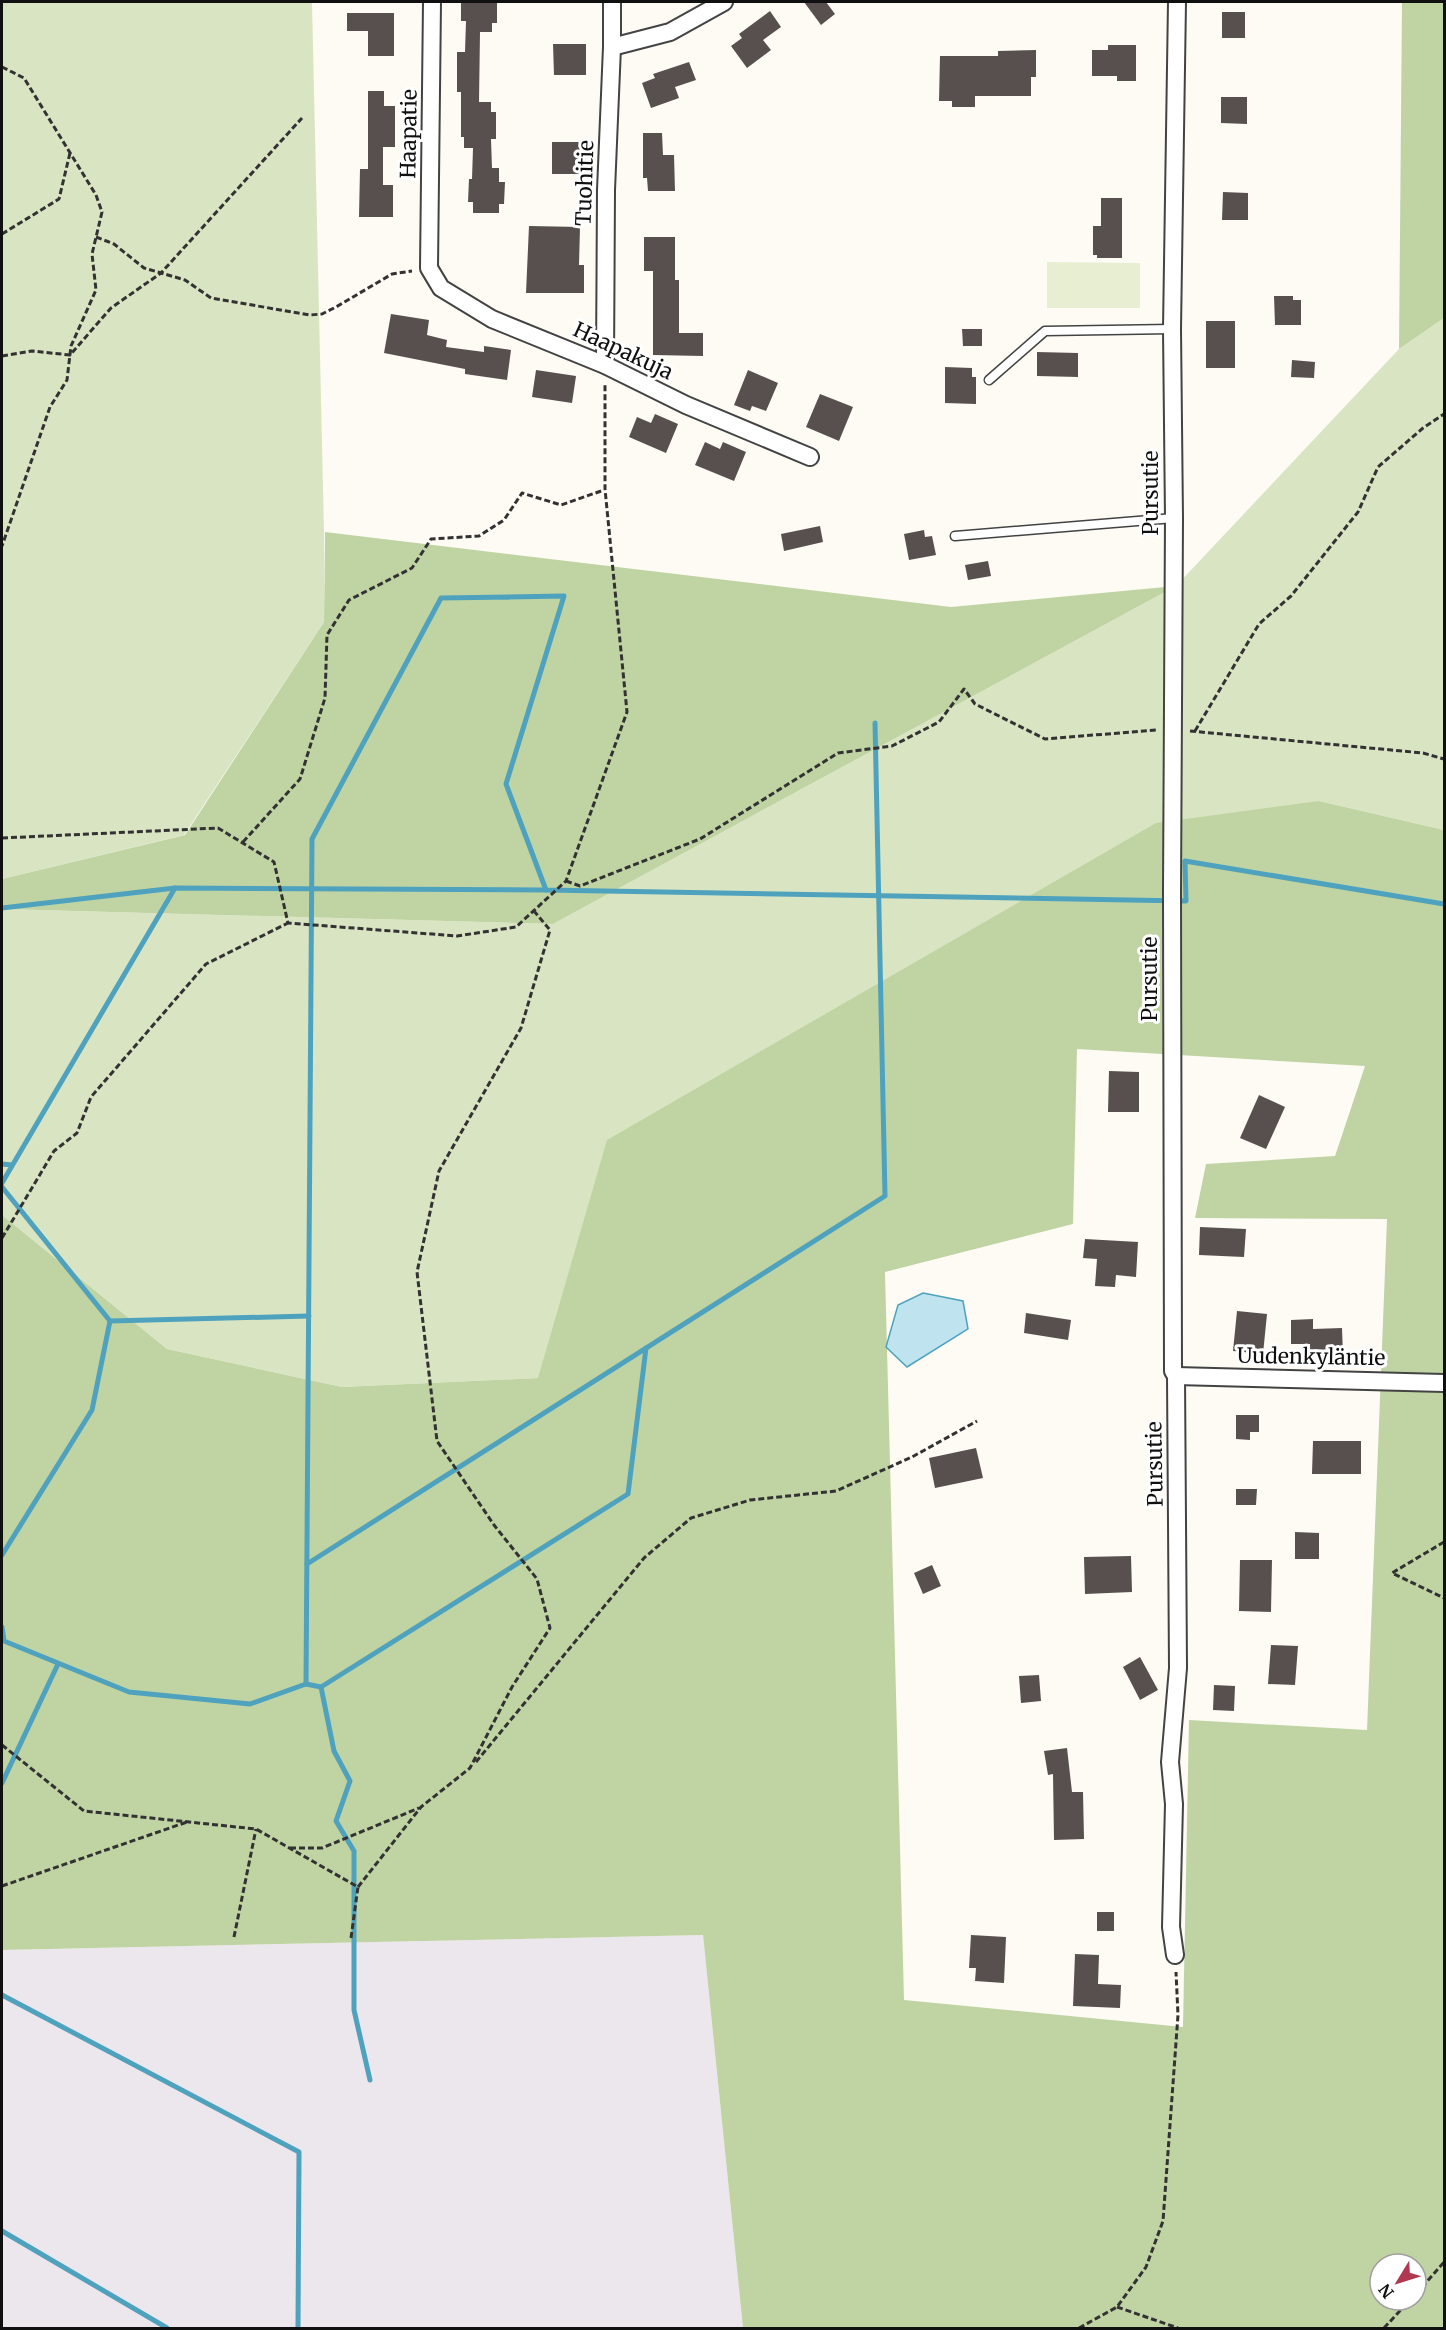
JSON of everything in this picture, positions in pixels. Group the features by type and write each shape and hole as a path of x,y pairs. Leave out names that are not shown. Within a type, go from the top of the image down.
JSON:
{"street":[{"name":"Haapatie","path":"429,268 432,2"},
{"name":"Tuohitie","path":"605,365 606,190 612,2"},
{"path":"612,48 670,32 724,2"},
{"name":"Pursutie","path":"1175,1955 1171,1927 1174,1804 1170,1762 1178,1668 1176,1376 1173,1371 1174,518 1172,329 1177,2"},
{"name":"Haapakuja","path":"429,268 441,288 483,314 605,365 686,405 810,458"},
{"name":"Uudenkyläntie","path":"1176,1376 1444,1383"}],"lane":[{"path":"989,380 1045,331 1172,329"},
{"path":"955,536 1174,518"}],"path":[{"path":"2,67 24,78 96,195 102,212 92,254 96,290 71,346 67,380 50,407 2,546"},
{"path":"70,355 111,308 160,273 302,118"},
{"path":"2,234 59,199 70,153"},
{"path":"96,237 114,244 144,268 185,280 211,298 310,315 322,314 336,307 392,274 429,268"},
{"path":"2,356 32,351 70,355"},
{"path":"2,1238 54,1151 77,1133 91,1097 207,964 288,923 457,936 516,927 566,881 627,712 604,489 605,365"},
{"path":"1195,731 1259,624 1291,596 1358,512 1378,467 1423,428 1444,414"},
{"path":"243,842 300,779 325,698 327,636 350,600 412,568 431,538 479,536 504,520 522,493 561,505 604,489"},
{"path":"566,881 580,886 700,838 838,753 892,746 939,722 964,689 975,705 1046,739 1173,729 1423,753 1444,759"},
{"path":"2,837 218,828 274,862 288,923"},
{"path":"470,1768 512,1687 550,1628 537,1580 494,1525 437,1441 417,1272 439,1171 521,1028 550,930 534,911"},
{"path":"351,1938 358,1887 421,1807 470,1768 644,1558 691,1518 750,1500 836,1491 912,1457 977,1421"},
{"path":"1444,1542 1392,1573 1444,1598"},
{"path":"2,1745 84,1811 256,1829 358,1887"},
{"path":"289,1848 322,1848 421,1807"},
{"path":"2,1886 189,1822"},
{"path":"234,1937 256,1829"},
{"path":"1079,2328 1117,2307 1146,2267 1162,2221 1178,2015 1175,1955"},
{"path":"1428,2280 1444,2262"},
{"path":"1117,2307 1178,2328"},
{"path":"1384,2328 1399,2312"}],"shaded area":[{"path":"703,1935 743,2328 2,2328 2,1950"}],"green space":[{"path":"2,2 312,2 324,622 184,835 2,879"},
{"path":"1402,2 1444,2 1444,318 1399,349"},
{"path":"1047,262 1140,263 1140,308 1047,308"},
{"path":"1444,318 1444,830 1319,801 608,1140 539,1378 342,1387 167,1349 2,1215 2,909 553,924 1176,586 1399,349"},
{"path":"325,532 951,607 1176,586 553,924 2,909 2,879 185,835 324,622"},
{"path":"1319,801 1444,830 1444,2328 743,2328 703,1935 2,1950 2,1215 167,1349 342,1387 538,1378 607,1140 1156,823","holes":["1077,1049 1365,1066 1335,1156 1206,1164 1195,1218 1387,1219 1367,1730 1189,1720 1183,2027 904,2000 885,1272 1073,1224"]}],"water":[{"path":"923,1293 963,1301 968,1329 907,1367 886,1347 898,1305"}],"building":[{"path":"461,2 497,2 497,23 492,23 492,32 480,32 479,102 491,102 491,112 496,112 496,139 491,139 492,168 499,168 499,182 505,182 504,204 499,204 499,213 473,213 473,202 468,202 469,179 472,179 473,148 464,148 464,137 461,137 461,92 457,92 457,52 465,52 466,21 461,21"},
{"path":"804,2 826,2 835,14 821,25"},
{"path":"770,11 781,27 763,40 771,50 747,68 731,46 742,38 739,34"},
{"path":"1222,12 1245,12 1245,38 1222,38"},
{"path":"347,13 394,13 394,56 368,56 368,31 347,31"},
{"path":"553,44 586,44 586,75 554,75"},
{"path":"1108,45 1136,45 1136,81 1117,81 1117,76 1092,76 1092,50 1108,50"},
{"path":"1036,50 1036,77 1031,77 1031,96 975,96 975,107 952,107 952,101 939,101 940,56 998,56 998,51"},
{"path":"689,62 696,80 675,87 679,98 651,108 642,83 655,78 653,74"},
{"path":"368,91 384,91 384,106 395,106 395,147 383,147 383,185 393,185 393,217 359,217 360,169 368,169"},
{"path":"1221,97 1247,97 1247,124 1221,123"},
{"path":"643,133 662,133 663,155 674,155 675,191 648,191 647,178 643,178"},
{"path":"552,142 585,142 586,174 552,174"},
{"path":"1223,192 1248,193 1248,220 1222,220"},
{"path":"1101,198 1122,198 1122,258 1097,258 1097,255 1093,255 1093,226 1101,226"},
{"path":"529,226 580,227 579,265 584,265 584,293 526,293"},
{"path":"644,237 675,237 675,280 679,280 679,333 703,333 703,356 653,355 653,271 644,271"},
{"path":"1274,296 1293,296 1293,300 1301,300 1301,325 1275,325"},
{"path":"391,314 429,320 427,335 447,340 446,347 484,352 484,346 511,350 507,380 465,374 465,369 384,353"},
{"path":"1206,321 1235,321 1235,368 1206,368"},
{"path":"962,329 982,329 982,346 963,346"},
{"path":"1037,352 1078,353 1078,377 1037,376"},
{"path":"1292,360 1315,362 1314,378 1291,377"},
{"path":"945,367 972,368 972,377 976,377 976,404 945,403"},
{"path":"536,370 576,376 572,403 532,397"},
{"path":"748,370 778,383 766,411 752,406 750,411 734,405"},
{"path":"820,394 853,407 839,441 806,427"},
{"path":"655,414 678,424 666,453 629,437 637,417 651,423"},
{"path":"705,442 720,449 723,442 746,452 734,481 695,465"},
{"path":"820,526 823,542 784,551 781,534"},
{"path":"924,530 925,537 932,536 936,555 909,560 904,534"},
{"path":"988,561 991,576 968,580 965,565"},
{"path":"1109,1071 1139,1072 1139,1112 1108,1112"},
{"path":"1259,1095 1285,1107 1266,1149 1240,1138"},
{"path":"1200,1227 1246,1229 1244,1257 1199,1255"},
{"path":"1085,1239 1138,1242 1136,1277 1116,1275 1115,1287 1095,1286 1097,1259 1083,1258"},
{"path":"1237,1311 1267,1314 1263,1354 1233,1351"},
{"path":"1026,1313 1071,1320 1068,1340 1024,1333"},
{"path":"1313,1319 1313,1329 1342,1328 1343,1355 1310,1356 1310,1344 1291,1344 1291,1320"},
{"path":"1236,1415 1259,1415 1259,1432 1250,1432 1250,1440 1236,1439"},
{"path":"1313,1441 1361,1441 1361,1474 1312,1474"},
{"path":"976,1448 983,1478 935,1488 929,1458"},
{"path":"1236,1489 1257,1489 1256,1505 1236,1505"},
{"path":"1295,1532 1319,1533 1319,1559 1295,1559"},
{"path":"1131,1556 1132,1592 1085,1594 1084,1557"},
{"path":"1240,1560 1272,1560 1271,1612 1239,1611"},
{"path":"932,1565 941,1586 923,1594 914,1573"},
{"path":"1271,1645 1298,1646 1295,1685 1268,1684"},
{"path":"1140,1657 1158,1690 1140,1700 1123,1667"},
{"path":"1039,1675 1041,1701 1021,1703 1019,1676"},
{"path":"1214,1685 1235,1686 1234,1711 1213,1710"},
{"path":"1067,1748 1072,1792 1083,1792 1084,1839 1054,1840 1053,1774 1048,1775 1044,1751"},
{"path":"1097,1912 1114,1912 1114,1931 1097,1931"},
{"path":"971,1935 1006,1937 1004,1983 975,1981 976,1968 969,1968"},
{"path":"1075,1954 1099,1955 1098,1984 1121,1985 1120,2008 1073,2006"}],"waterway":[{"path":"306,1684 312,839 441,598 564,596 506,784 546,890 1186,901 1185,861 1444,904"},
{"path":"307,1564 885,1196 875,723"},
{"path":"2,908 175,888 546,890"},
{"path":"2,1183 175,888"},
{"path":"2,1164 12,1165"},
{"path":"2,1187 110,1321 309,1316"},
{"path":"2,1555 92,1410 110,1321"},
{"path":"2,1627 4,1641 129,1692 250,1704 306,1684 321,1687 628,1494 646,1348"},
{"path":"2,1783 58,1664"},
{"path":"321,1687 334,1751 350,1781 336,1821 354,1851 354,2010 370,2080"},
{"path":"2,1995 299,2152 298,2328"},
{"path":"2,2231 167,2328"}]}
